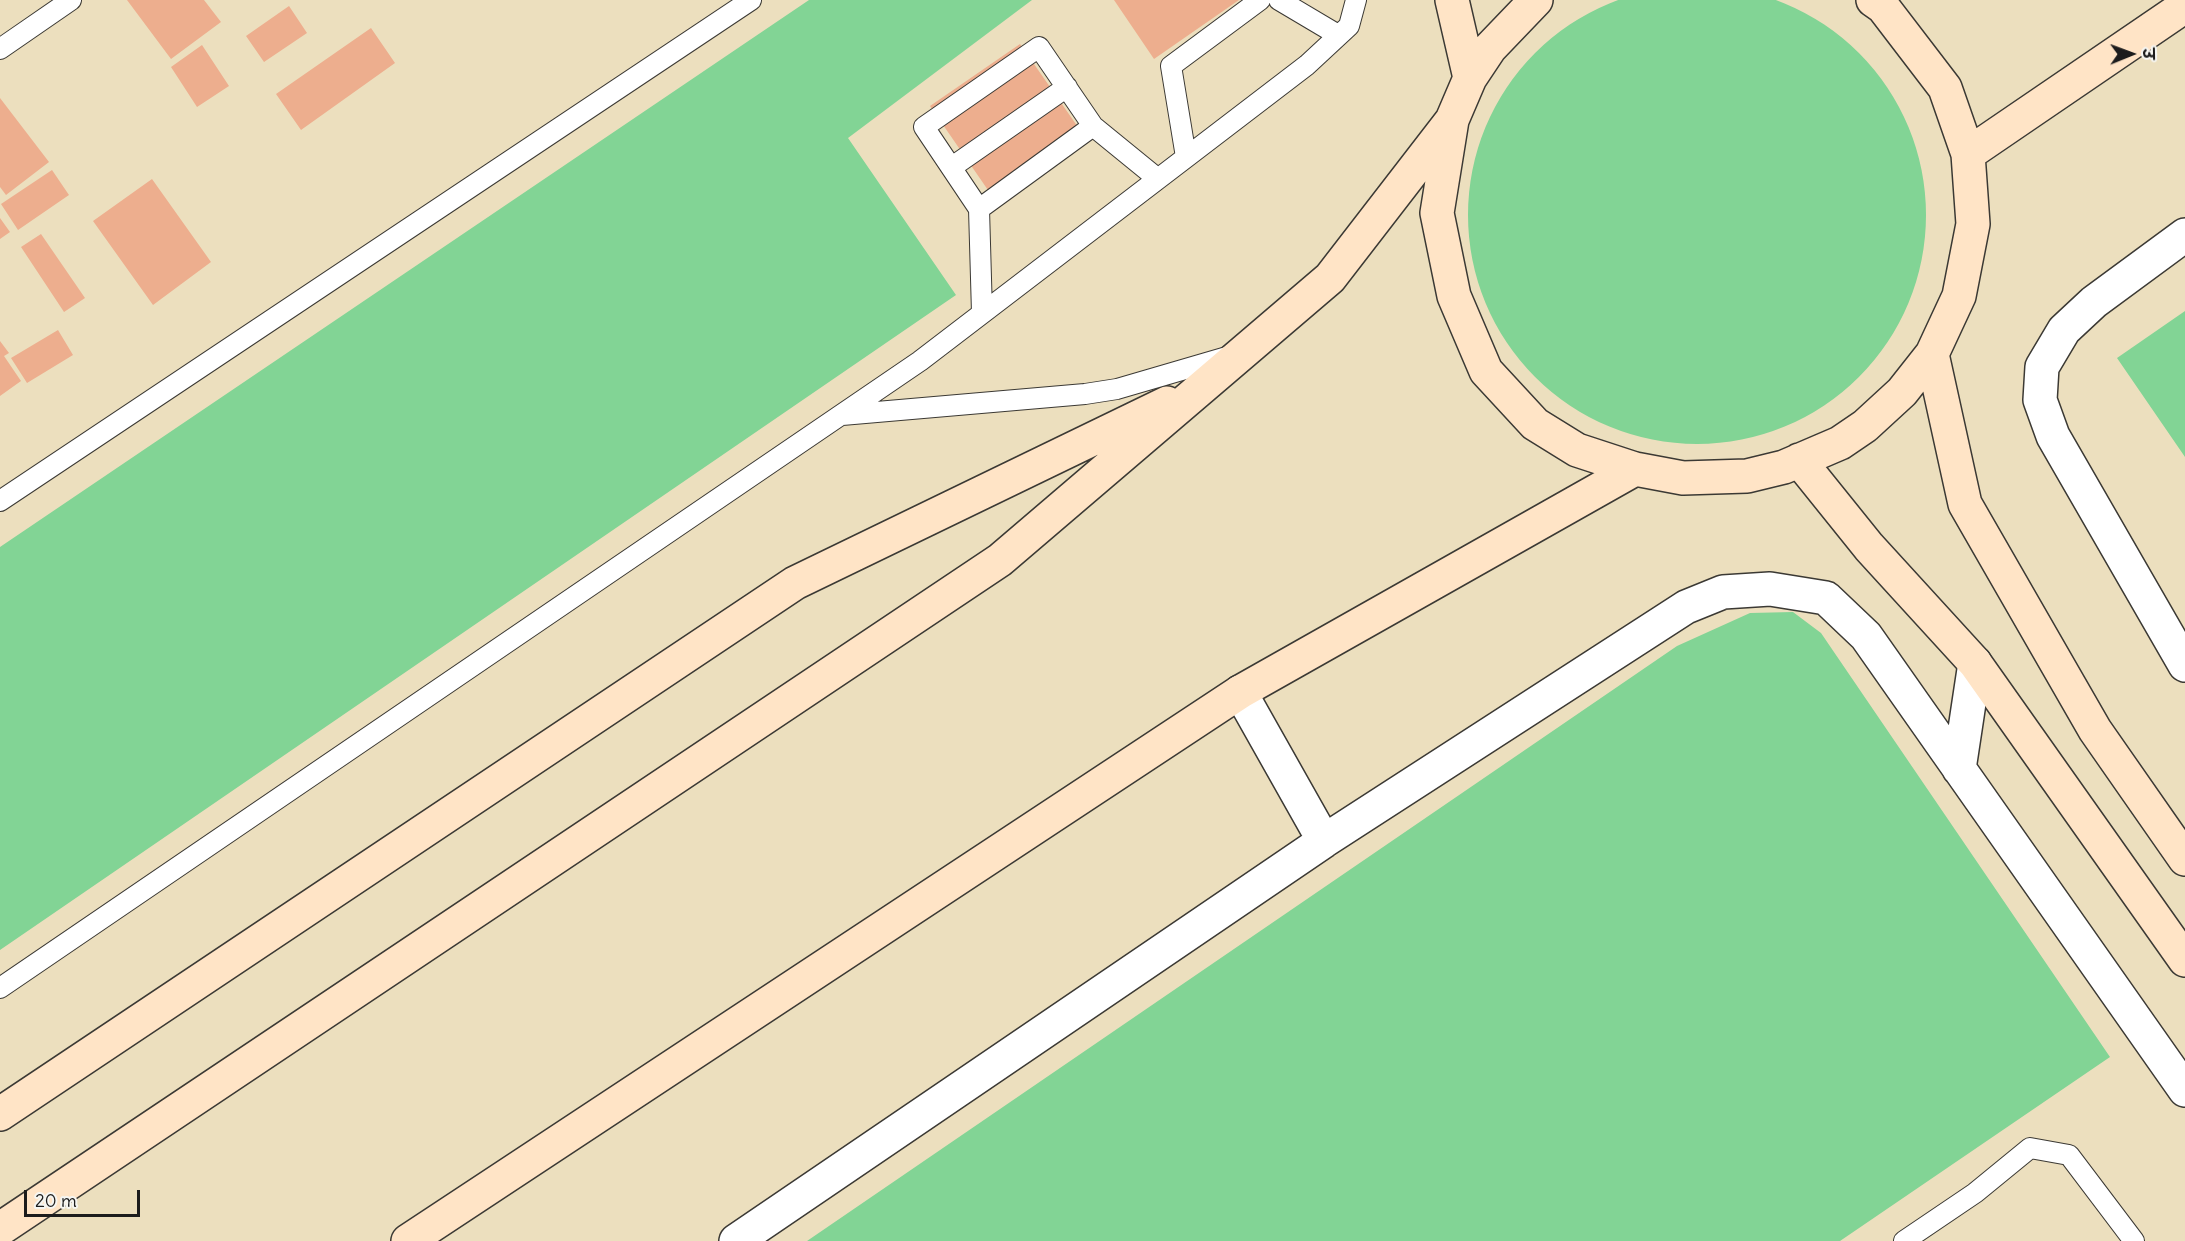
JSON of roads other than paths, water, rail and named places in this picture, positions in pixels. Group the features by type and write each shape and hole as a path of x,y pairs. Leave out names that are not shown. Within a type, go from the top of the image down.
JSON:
{"main road":[{"path":"1452,0 1470,78"},
{"path":"1536,0 1490,48 1470,78 1452,120 1437,213 1454,296 1486,371 1534,424 1577,450 1635,470 1683,478 1747,476 1784,467 1840,443 1865,426 1902,392 1932,354 1959,296 1973,224 1968,154 1945,88 1883,7 1873,0"},
{"path":"1968,154 2185,6"},
{"path":"0,1229 1000,560 1330,278 1452,120"},
{"path":"1932,354 1965,504 2095,730 2185,859"},
{"path":"0,1114 795,582 1208,382"},
{"path":"1799,460 1869,547 1975,663 2185,960"},
{"path":"408,1241 1240,692 1635,470"}],"street":[{"path":"2185,235 2094,302 2064,330 2042,367 2040,400 2053,436 2185,665"},
{"path":"736,1241 1324,841 1686,607 1723,592 1770,589 1826,598 1866,636 2185,1090"},
{"path":"1959,769 1975,663"},
{"path":"1240,692 1324,841"}],"lane":[{"path":"0,49 72,0"},
{"path":"0,501 751,0"},
{"path":"1186,157 1171,66 1260,0"},
{"path":"1279,0 1338,35"},
{"path":"0,988 920,361 1307,64 1349,26 1356,0"},
{"path":"982,313 979,209 924,127 1039,47 1093,126 1158,178"},
{"path":"951,167 1067,87"},
{"path":"979,209 1093,126"},
{"path":"839,415 1085,394 1117,388 1245,351"},
{"path":"1904,1241 1975,1193 2030,1148 2069,1155 2134,1241"}]}
